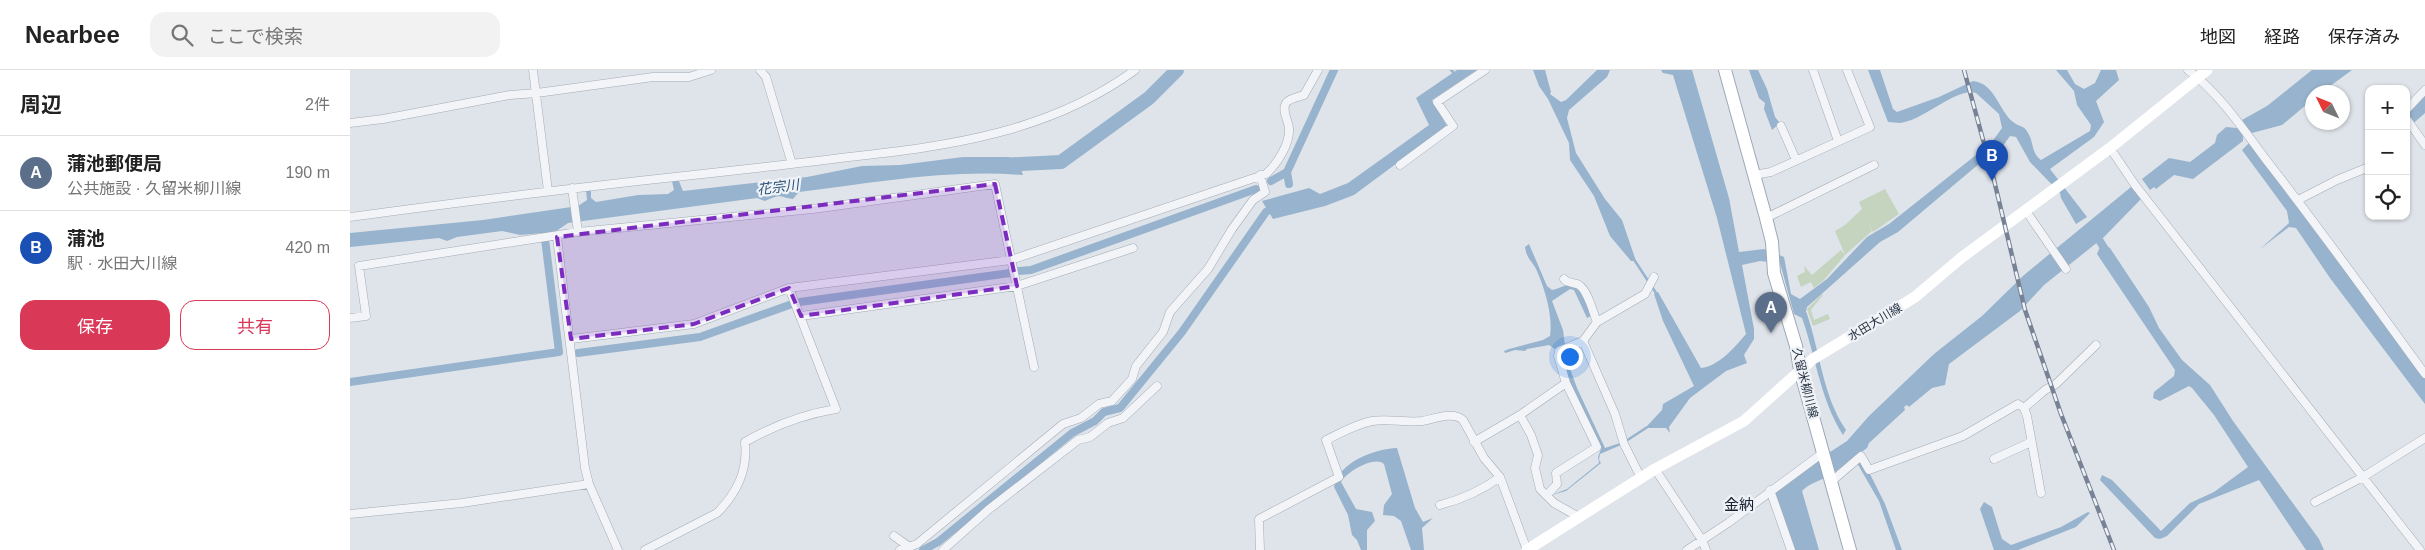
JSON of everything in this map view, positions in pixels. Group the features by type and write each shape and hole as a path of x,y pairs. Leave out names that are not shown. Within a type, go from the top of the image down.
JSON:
{"main road":[{"name":"久留米柳川線","path":"1725,70 1766,218 1772,247 1773,266 1800,370 1850,550"},
{"name":"水田大川線","path":"1527,550 1655,469 1744,421 1816,357 1916,297 1961,258 2110,148 2203,73"}],"street":[{"path":"350,123 510,95 653,77 689,77 711,70"},
{"path":"760,70 766,77 792,164"},
{"path":"571,339 694,324 789,288 1012,260 1266,174 1273,167 1290,131 1284,110 1286,103 1290,99 1304,96 1318,70"},
{"path":"1400,165 1453,126 1437,102 1486,70"},
{"path":"1812,70 1838,141"},
{"path":"1754,175 1771,172 1870,127 1847,70"},
{"path":"2188,70 2203,73 2425,374"},
{"path":"350,217 548,191 572,191 910,150 974,140 1036,123 1096,95 1133,71"},
{"path":"534,74 548,191"},
{"path":"2410,106 2425,90"},
{"path":"2410,124 2425,145"},
{"path":"1781,126 1796,160"},
{"path":"2110,148 2135,185 2420,550"},
{"path":"1766,218 1874,165"},
{"path":"2298,200 2337,180 2365,170"},
{"path":"900,550 917,544 1063,424 1081,418 1099,404 1112,401 1132,379 1136,366 1163,332 1170,312 1208,269 1232,229 1253,200 1265,192 1260,176"},
{"path":"350,318 366,316 359,266 557,237 577,229 814,209 995,184 1034,367"},
{"path":"572,191 577,229"},
{"path":"2026,211 2066,269"},
{"path":"557,237 571,339 582,449 588,484 618,550"},
{"path":"801,316 1017,286 1133,248"},
{"path":"1547,496 1558,484 1556,473 1597,447 1566,383 1558,356 1559,351 1583,341 1597,322 1645,294 1654,277"},
{"path":"1564,279 1567,282 1578,284 1583,290 1597,322"},
{"path":"645,550 717,513 726,504 743,475 746,442 788,422 818,412 836,409 789,288"},
{"path":"1583,341 1615,414 1624,444 1640,478"},
{"path":"2024,408 2045,390 2056,384 2096,345"},
{"path":"1474,442 1520,415 1566,383"},
{"path":"943,550 988,510 1078,440 1090,437 1108,423 1123,418 1156,386"},
{"path":"1831,478 1861,456 1869,470 1963,436 2018,404 2024,408 2032,442 2040,493"},
{"path":"1520,415 1531,435 1538,455 1534,468 1540,489 1554,503 1579,517"},
{"path":"1260,550 1259,518 1339,477 1326,440 1363,423 1375,420 1412,422 1450,416 1458,416 1463,420 1484,458 1500,477 1527,550"},
{"path":"2315,502 2363,477 2425,438"},
{"path":"1994,458 2032,442"},
{"path":"1687,550 1728,523 1770,490 1824,453"},
{"path":"1655,469 1702,540 1706,550"},
{"path":"1440,505 1463,499 1483,489 1500,477"},
{"path":"350,514 462,503 588,484"},
{"path":"1770,490 1791,550"},
{"path":"894,536 908,548"}],"highlighted area":[{"path":"995,184 1017,286 801,316 789,288 694,324 571,339 557,237"}],"green space":[{"path":"1885,189 1899,214 1873,232 1867,219 1872,231 1845,255 1835,231 1845,225 1862,209 1859,202"},
{"path":"1841,250 1845,255 1824,280 1814,288 1811,282 1801,287 1797,276 1805,272 1804,266 1812,275"},
{"path":"1822,294 1811,310 1814,320 1828,314 1830,319 1813,326 1807,309"}],"water":[{"path":"1457,70 1477,70 1432,100 1447,126 1354,195 1325,206 1273,219 1262,201 1309,188 1320,194 1348,183 1429,125 1416,98"},
{"path":"1533,70 1545,70 1550,94 1561,102 1566,100 1597,70 1610,70 1607,77 1569,110 1567,118 1576,153 1605,199 1622,220 1636,261 1631,261 1610,236 1594,196 1570,160 1569,143 1548,99 1539,86"},
{"path":"1661,70 1692,70 1729,198 1739,252 1764,249 1784,257 1791,294 1800,299 1827,279 1867,237 1889,224 1976,155 1984,153 2002,128 1999,114 1976,93 1968,92 1949,99 1909,121 1900,123 1888,122 1868,70 1880,70 1893,109 1897,112 1939,97 1973,81 1980,83 1992,92 2008,117 2026,130 2034,151 2041,160 2090,131 2091,125 2077,105 2074,91 2056,70 2067,70 2075,84 2084,89 2095,83 2101,70 2116,70 2119,80 2096,101 2104,122 2094,137 2050,169 2087,217 2076,224 2060,193 2030,162 2016,137 2010,136 1996,156 1980,163 1898,232 1880,242 1807,307 1806,311 1826,387 1846,430 1843,435 1829,407 1802,318 1794,314 1780,263 1760,261 1742,265 1754,329 1754,339 1744,355 1747,363 1726,371 1690,398 1669,427 1670,433 1666,428 1649,428 1648,425 1662,410 1663,404 1694,386 1663,321 1654,294 1658,292 1701,368 1720,360 1746,334 1717,218 1673,75 1663,73"},
{"path":"1749,70 1758,70 1767,89 1775,117 1780,123 1772,130 1764,109 1765,103 1759,98"},
{"path":"2312,70 2352,70 2332,85 2305,85 2305,106 2282,125 2252,133 2250,131 2243,137 2243,141 2193,179 2174,175 2156,189 2154,187 2150,190 2142,179 2169,158 2190,162 2215,143 2217,135 2226,127 2237,128 2244,123 2242,120 2267,106"},
{"path":"2425,95 2425,113 2410,126 2410,112"},
{"path":"2249,143 2425,377 2425,404 2330,278 2296,228 2289,227 2260,249 2289,223 2287,211 2242,150"},
{"path":"963,157 1008,157 1018,160 1023,175 938,175 799,192 793,199 778,196 765,201 757,198 568,223 555,232 520,235 502,231 457,237 447,241 439,238 350,247 350,233 483,220 578,206 587,200 586,190 591,189 591,198 596,202 638,195 668,194 674,190 672,181 678,179 683,191 807,177 862,166 900,165"},
{"path":"2131,187 2134,188 2141,199 2104,237 2044,285 2020,311 1949,364 1945,385 1932,388 1909,407 1907,405 1904,407 1905,410 1869,443 1867,448 1834,473 1802,491 1819,550 1795,550 1775,492 1810,465 1847,441 1869,416 1934,354 1982,316 2024,275"},
{"path":"1529,244 1547,286 1552,290 1568,285 1577,288 1584,296 1591,316 1587,318 1574,290 1570,289 1552,301 1563,330 1565,345 1556,350 1549,345 1525,351 1515,350 1505,353 1504,351 1509,349 1543,340 1550,336 1548,303 1537,271 1526,251 1525,247"},
{"path":"2106,246 2110,248 2149,307 2159,328 2182,360 2210,385 2233,421 2319,539 2324,550 2306,550 2259,480 2199,504 2167,536 2160,539 2155,538 2100,480 2102,475 2112,480 2161,531 2190,503 2214,492 2248,467 2214,415 2192,388 2189,386 2160,401 2153,398 2154,392 2174,376 2175,370 2097,254 2100,247"},
{"path":"1564,352 1577,388 1605,448 1620,443 1621,445 1600,454 1599,460 1601,463 1566,491 1552,495 1567,489 1599,463 1598,457 1601,449 1570,384 1564,364 1567,363"},
{"path":"1397,448 1415,508 1423,522 1433,518 1422,528 1424,550 1411,550 1401,521 1394,516 1383,515 1384,505 1392,494 1384,464 1374,462 1354,470 1341,482 1356,509 1372,512 1375,521 1367,530 1367,550 1361,550 1357,540 1352,535 1348,515 1334,487 1337,478 1350,464 1359,458 1378,451"},
{"path":"1863,460 1885,504 1902,550 1896,550 1879,501 1857,463"},
{"path":"1984,502 1992,507 2002,539 2011,545 2061,527 2088,512 2090,513 2076,527 2018,550 1994,550 1980,509"}],"waterway":[{"name":"花宗川","path":"1000,165 1061,162 1149,98 1177,70"},
{"path":"1289,184 1287,172 1334,70"},
{"path":"1271,181 1287,172"},
{"path":"1019,271 1031,270 1256,189"},
{"path":"923,550 938,542 1072,433 1095,421 1104,412 1120,408 1182,332 1266,212 1276,205"},
{"path":"350,382 559,352 544,231"},
{"path":"2094,232 2108,254"},
{"path":"1635,261 1656,293"},
{"path":"800,302 1010,273"},
{"path":"578,353 700,337 792,304"},
{"path":"1626,441 1649,426"}],"railway":[{"path":"1964,70 1994,180 2025,310 2061,414 2114,550"}],"place":[{"name":"蒲池","path":"1992,181"},
{"name":"蒲池郵便局","path":"1771,333"}],"district":[{"name":"金納","path":"1739,504"}]}
